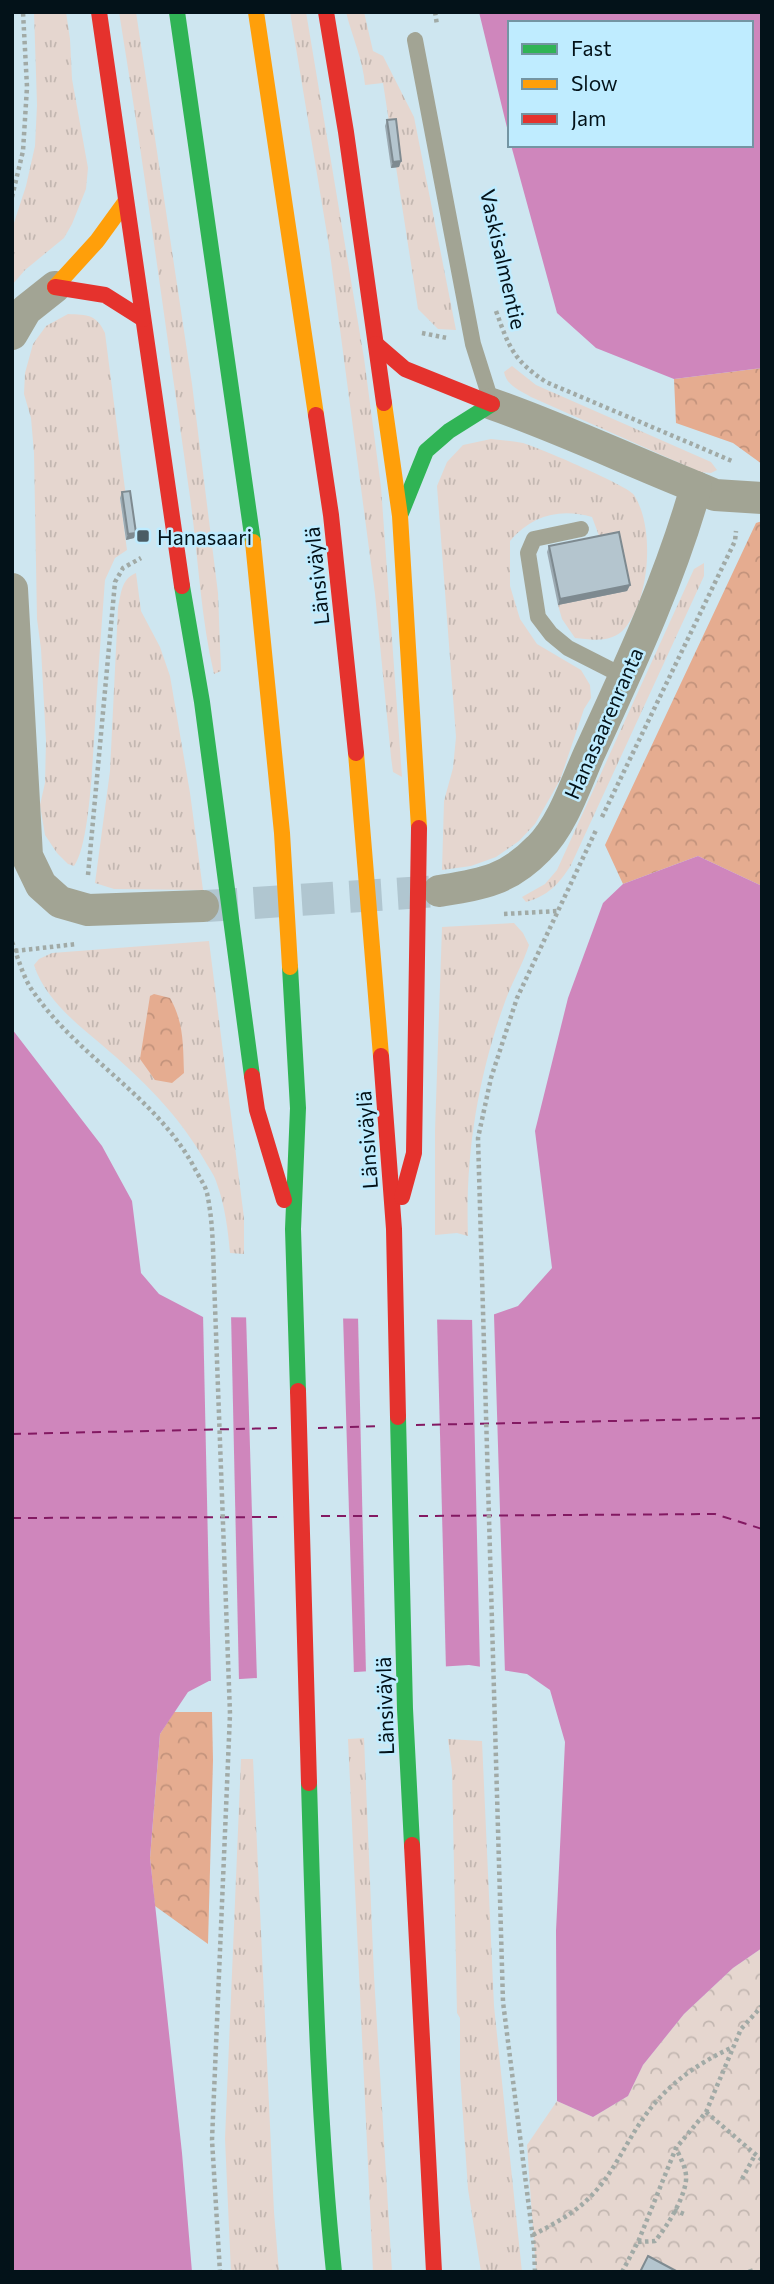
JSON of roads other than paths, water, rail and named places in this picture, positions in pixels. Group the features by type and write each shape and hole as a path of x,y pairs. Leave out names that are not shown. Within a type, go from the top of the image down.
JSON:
{"highway":[{"path":"99,12 175,541 202,702 257,1110 293,1229"},
{"path":"177,12 251,519 281,819 298,1108 293,1229 315,1995 326,2195 334,2272"},
{"name":"Länsiväylä","path":"256,12 331,515 362,816 394,1229 405,1709 425,2142 434,2272"},
{"path":"326,12 346,132 400,516 419,805 414,1153 394,1229"},
{"path":"55,287 97,241 126,201"},
{"path":"55,287 105,295 143,319"},
{"path":"376,344 405,369 492,404"},
{"path":"400,516 426,451 449,431 492,404"}],"street":[{"path":"12,334 26,310 55,287"},
{"path":"492,404 535,419 619,457 715,495 750,498"},
{"name":"Hanasaarenranta","path":"439,891 489,883 520,865 541,847 562,815 625,677 680,544 696,487"},
{"path":"12,589 27,856 41,885 60,902 89,910 203,906"}],"lane":[{"path":"415,40 473,344 492,404"},
{"path":"581,529 534,539 528,553 538,618 551,634 568,648 625,677"}],"tunnel":[{"path":"206,906 439,891"}],"place":[{"name":"Hanasaari","path":"143,536"}]}
